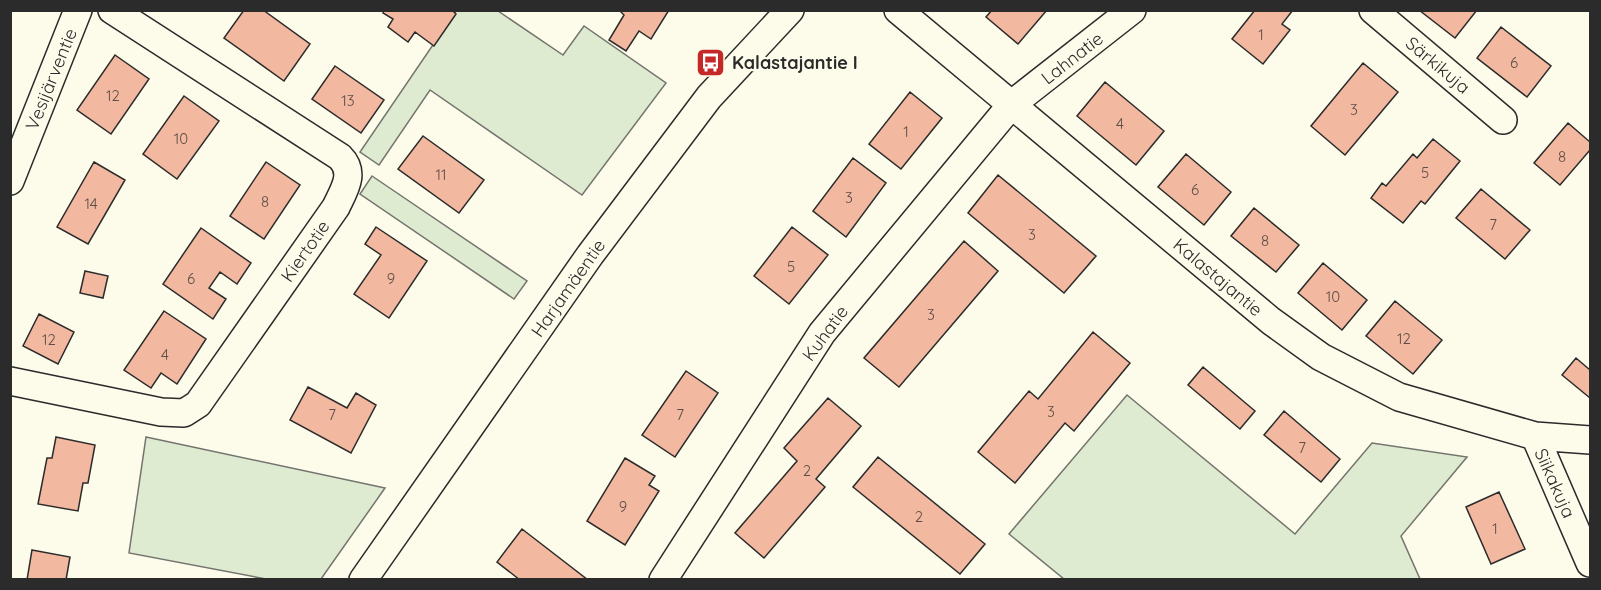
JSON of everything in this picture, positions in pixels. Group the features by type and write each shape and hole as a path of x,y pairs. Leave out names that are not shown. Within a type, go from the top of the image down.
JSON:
{"street":[{"name":"Vesijärventie","path":"10,181 78,10"},
{"name":"Kiertotie","path":"10,381 161,412 184,412 198,404 336,207 348,180 346,164 340,157 112,10"},
{"name":"Harjamäentie","path":"363,579 604,237 709,97 790,10"},
{"name":"Kalastajantie","path":"898,10 1271,321 1321,357 1399,397 1535,436 1590,440"},
{"name":"Lahnatie","path":"1012,105 1132,10"},
{"name":"Särkikuja","path":"1373,10 1503,120"},
{"name":"Kuhatie","path":"663,579 822,333 1012,105"},
{"name":"Siikakuja","path":"1535,436 1590,563"}],"green space":[{"path":"456,11 498,11 563,55 584,26 666,83 582,195 430,90 379,165 360,152"},
{"path":"372,176 527,281 514,299 360,194"},
{"path":"1127,395 1295,534 1372,443 1467,457 1401,536 1420,579 1064,579 1009,534"},
{"path":"146,437 385,488 321,579 266,579 129,553"}],"building":[{"path":"244,10 263,10 310,44 284,81 224,38"},
{"path":"384,10 452,10 456,14 434,46 415,32 408,42 388,27 393,19 383,13"},
{"path":"619,10 669,10 651,39 639,31 626,51 609,40 624,15"},
{"path":"992,10 1047,10 1018,44 986,17"},
{"path":"1255,10 1293,10 1282,24 1290,30 1263,64 1232,39"},
{"path":"1419,10 1477,10 1455,38"},
{"path":"1501,27 1551,66 1527,97 1477,58"},
{"path":"115,55 149,79 111,134 77,110"},
{"path":"1363,63 1398,92 1345,155 1311,126"},
{"path":"335,66 384,100 361,133 312,99"},
{"path":"1105,82 1164,131 1136,165 1077,116"},
{"path":"910,92 942,118 901,169 869,144"},
{"path":"184,96 219,121 177,179 143,154"},
{"path":"1568,123 1590,142 1590,150 1560,185 1534,163"},
{"path":"423,136 484,180 459,213 398,169"},
{"path":"1433,139 1460,161 1425,204 1421,201 1403,223 1371,198 1382,183 1386,186 1413,154 1417,158"},
{"path":"1186,154 1231,192 1204,225 1158,187"},
{"path":"853,158 886,183 846,237 813,211"},
{"path":"94,162 125,180 88,244 57,227"},
{"path":"266,162 300,185 264,239 230,216"},
{"path":"998,175 1096,256 1064,293 968,213"},
{"path":"1481,189 1530,230 1505,259 1456,218"},
{"path":"1254,208 1299,245 1276,272 1231,236"},
{"path":"376,227 427,261 389,318 354,294 381,255 365,244"},
{"path":"792,227 828,255 789,304 754,276"},
{"path":"201,228 251,263 237,284 220,272 209,288 226,299 213,319 163,284"},
{"path":"964,241 998,271 899,387 864,358"},
{"path":"1323,263 1367,300 1342,330 1298,293"},
{"path":"85,271 108,276 103,298 80,293"},
{"path":"1395,301 1442,340 1413,374 1366,336"},
{"path":"164,311 206,339 177,384 161,373 151,388 124,370"},
{"path":"39,314 74,332 58,364 23,346"},
{"path":"1093,332 1130,363 1074,431 1065,423 1015,483 978,452 1029,391 1038,399"},
{"path":"1576,358 1590,370 1590,398 1562,375"},
{"path":"1203,367 1255,411 1240,429 1188,385"},
{"path":"686,371 718,393 675,457 642,435"},
{"path":"308,387 347,408 356,393 376,405 351,453 290,420"},
{"path":"828,398 861,426 816,479 825,487 764,558 735,533 797,461 784,448"},
{"path":"1284,411 1340,459 1321,482 1264,435"},
{"path":"56,437 95,445 88,483 83,483 78,511 38,504 47,458 52,458"},
{"path":"878,457 985,544 960,574 853,487"},
{"path":"625,458 655,476 649,485 659,491 625,545 587,521"},
{"path":"1499,492 1525,549 1491,564 1466,507"},
{"path":"522,529 588,580 520,580 497,562"},
{"path":"32,550 70,557 66,580 27,580"}],"place":[{"name":"Kalastajantie I","path":"711,62"}]}
